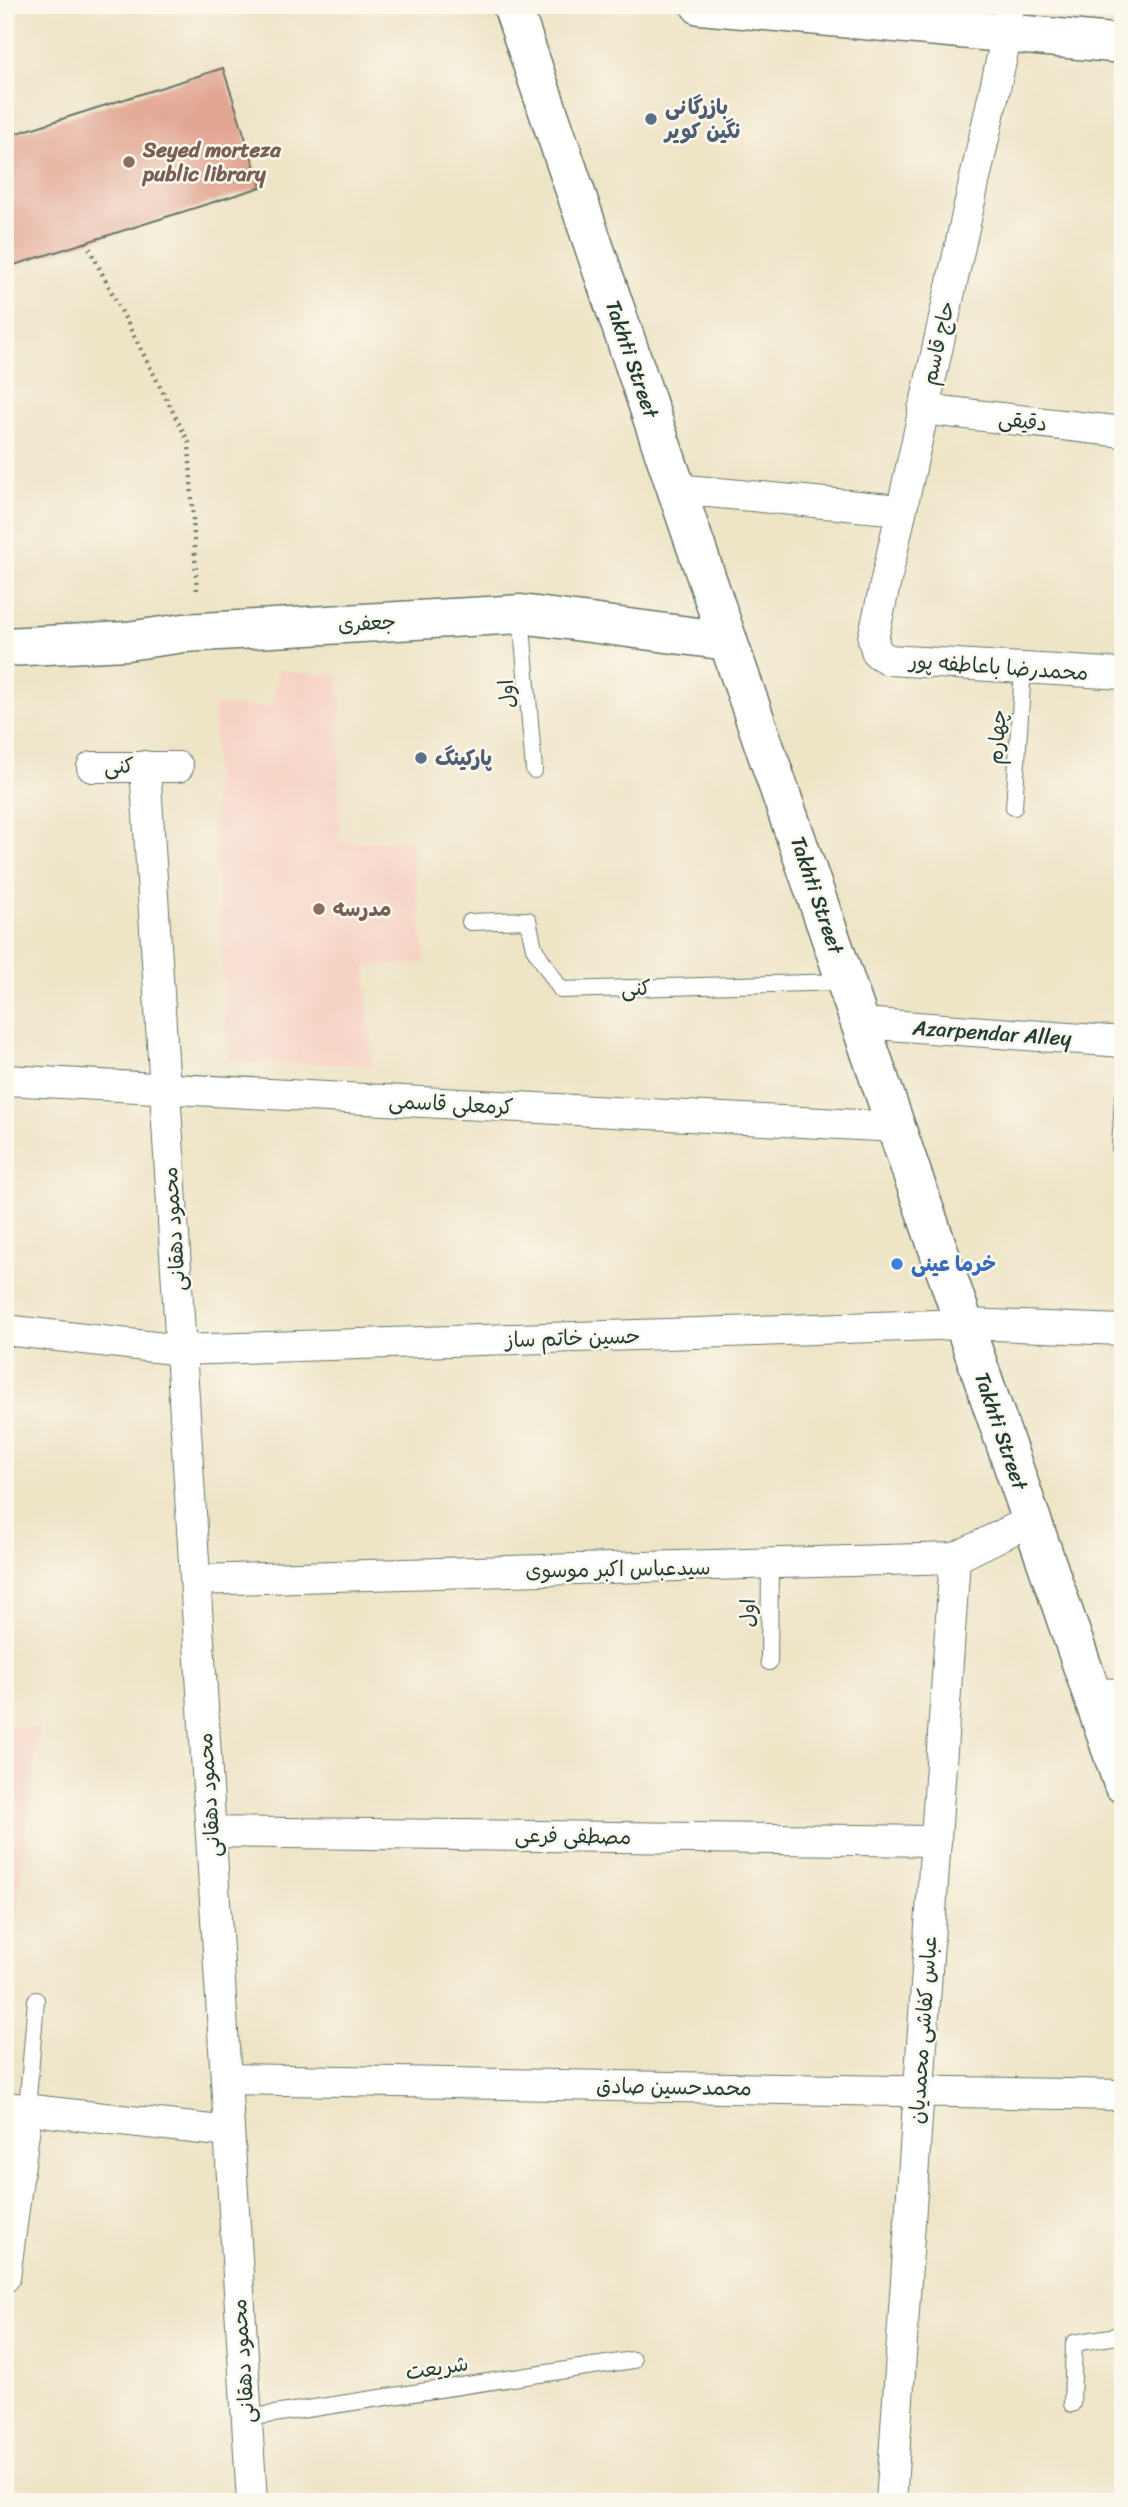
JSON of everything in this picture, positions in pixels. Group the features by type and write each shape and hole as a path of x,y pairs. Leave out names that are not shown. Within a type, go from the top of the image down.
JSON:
{"main road":[{"name":"Takhti Street","path":"512,5 728,641 1032,1520 1107,1694 1123,1784"},
{"path":"700,5 1008,19 1123,44"},
{"name":"جعفری","path":"5,648 127,641 199,633 521,614 728,641"}],"street":[{"name":"حاج قاسم","path":"877,653 873,639 1008,19"},
{"name":"دقیقی","path":"923,409 1123,432"},
{"path":"676,489 900,510"},
{"name":"محمدرضا باعاطفه پور","path":"877,653 889,660 1123,674"},
{"name":"کنی","path":"145,766 165,1089"},
{"name":"کنی","path":"92,767 178,767"},
{"name":"Azarpendar Alley","path":"862,1024 1123,1042"},
{"name":"کرمعلی قاسمی","path":"5,1080 897,1127"},
{"name":"محمود دهقانی","path":"165,1089 252,2502"},
{"name":"حسین خاتم ساز","path":"5,1330 181,1350 965,1324 1123,1330"},
{"name":"سیدعباس اکبر موسوی","path":"195,1580 955,1558 1032,1520"},
{"name":"عباس کفاشی محمدیان","path":"891,2502 955,1558"},
{"name":"مصطفی فرعی","path":"211,1832 936,1841"},
{"name":"محمدحسین صادق","path":"226,2079 1123,2095"},
{"path":"5,2277 16,2109 229,2132"}],"lane":[{"name":"اول","path":"521,614 534,770"},
{"name":"چهارم","path":"1014,807 1023,669"},
{"name":"کنی","path":"470,922 528,920 534,948 561,990 848,982"},
{"path":"1120,1148 1123,1099"},
{"name":"اول","path":"769,1662 770,1565"},
{"path":"16,2109 36,2000"},
{"path":"1072,2404 1074,2343 1123,2335"},
{"name":"شریعت","path":"247,2418 633,2360"}],"path":[{"path":"86,242 189,443 199,633"}],"shaded area":[{"name":"مدرسه","path":"278,670 340,677 339,842 410,840 426,964 365,966 372,1066 228,1061 215,853 214,705 273,708"},
{"path":"5,1725 38,1729 14,1934 5,1933"}],"building":[{"name":"Seyed morteza public library","path":"223,68 261,187 5,268 5,137"}],"place":[{"name":"بازرگانی نگین کویر","path":"651,119"},
{"name":"Seyed morteza public library","path":"129,162"},
{"name":"پارکینگ","path":"421,758"},
{"name":"مدرسه","path":"319,909"},
{"name":"خرما عینی","path":"897,1264"}]}
